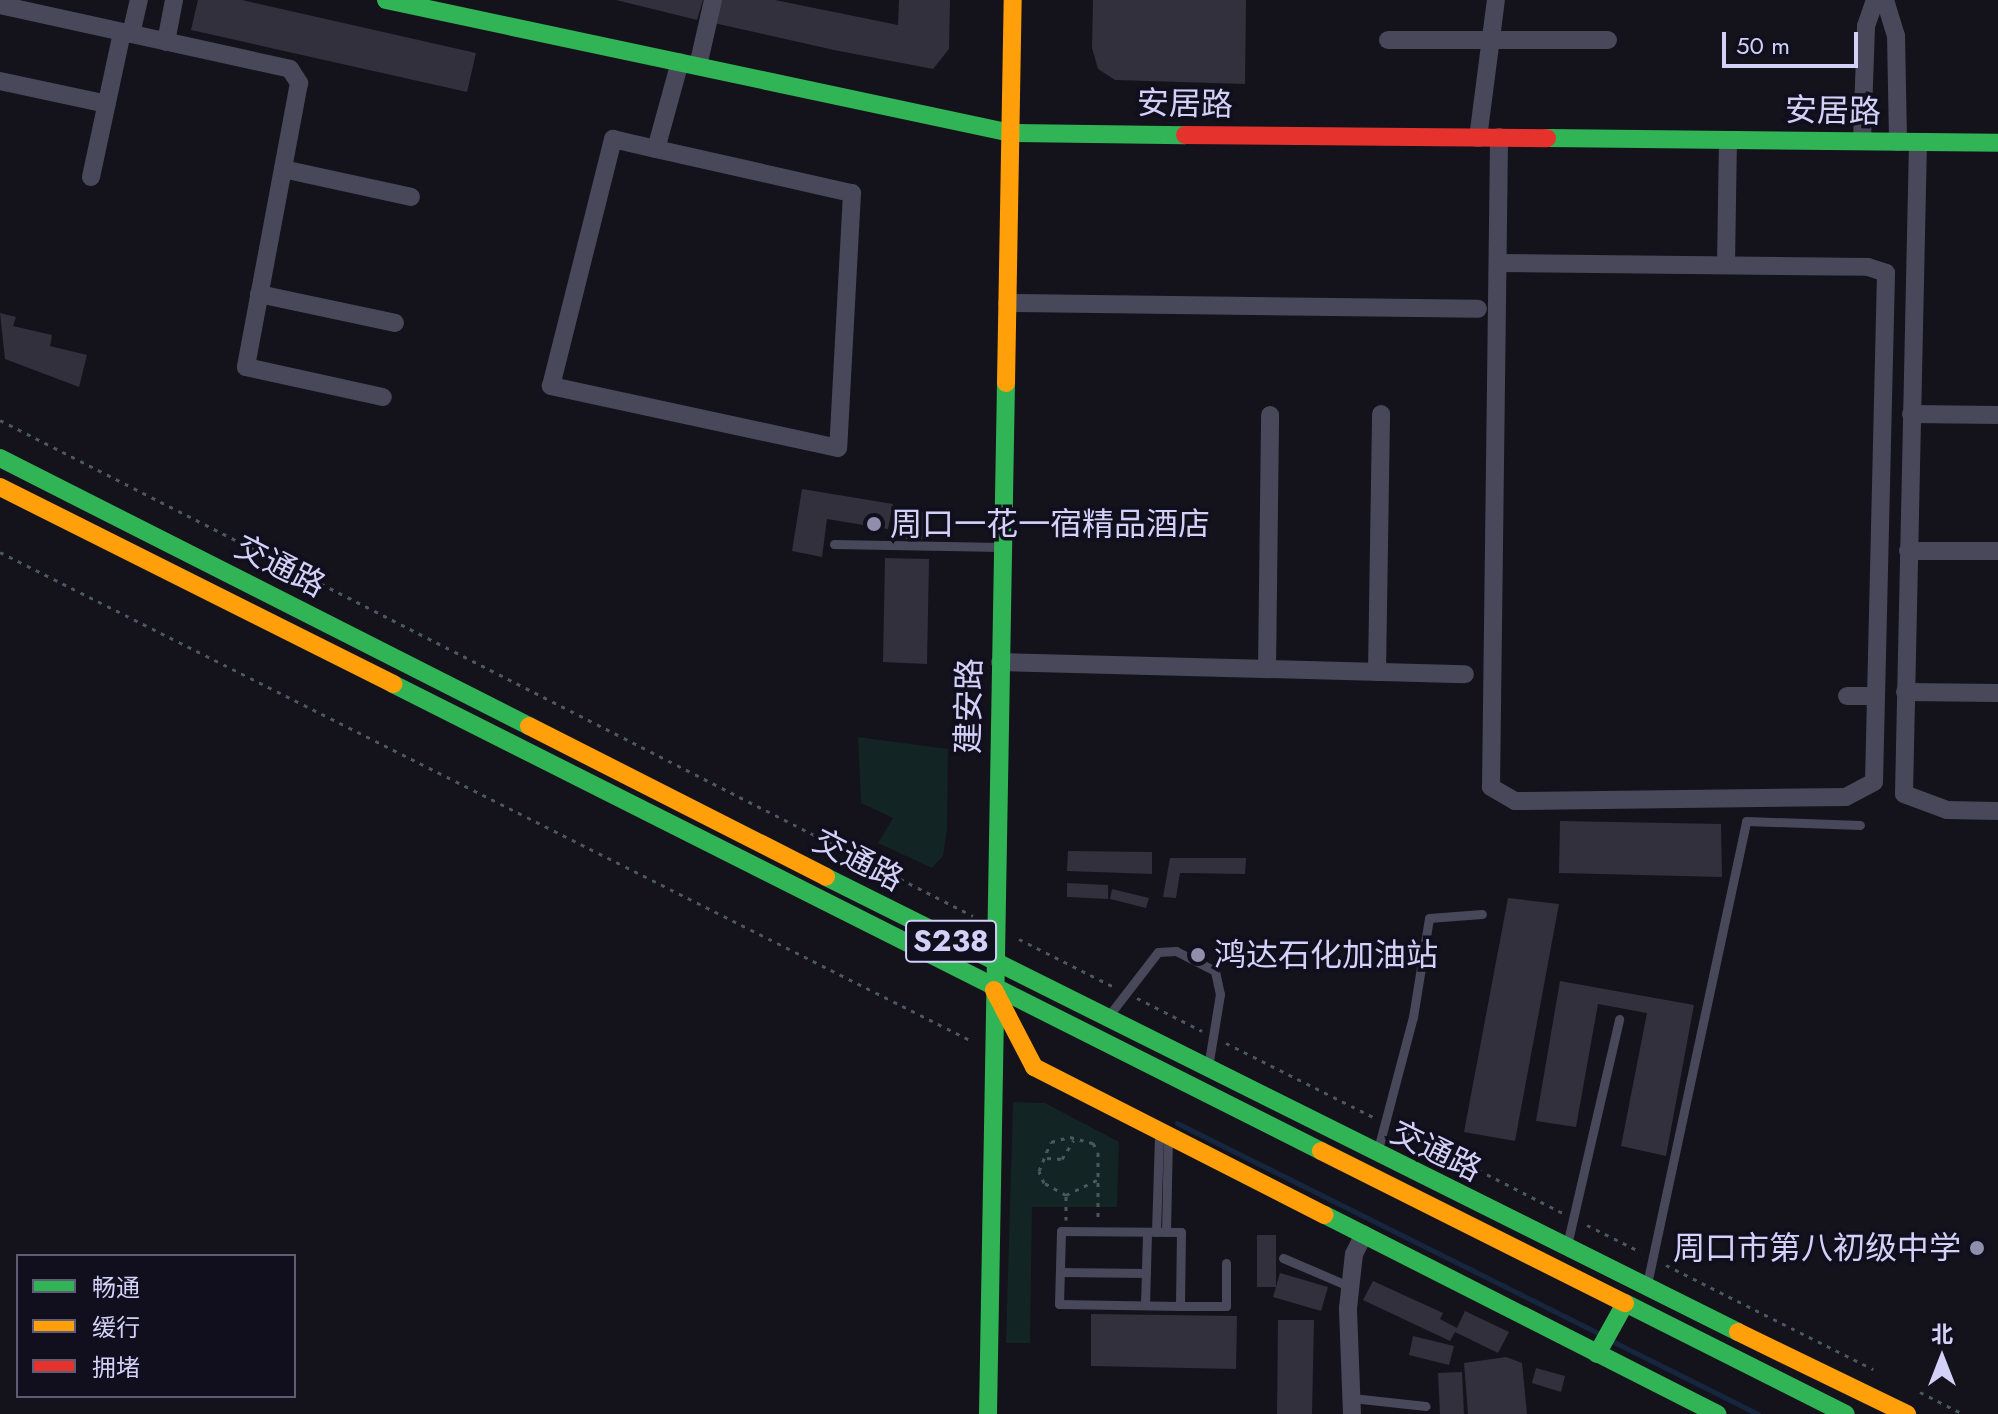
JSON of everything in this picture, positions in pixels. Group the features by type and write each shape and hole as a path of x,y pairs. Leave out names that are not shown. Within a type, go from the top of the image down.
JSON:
{"main road":[{"name":"安居路","path":"386,0 435,5 689,64 1011,133 1998,143"},
{"name":"建安路","path":"988,1414 1013,0"},
{"name":"交通路","path":"0,458 1376,1156 1907,1414"},
{"name":"交通路","path":"0,487 994,990 1383,1200 1623,1307 1846,1414"},
{"path":"994,990 1034,1067 1717,1414"},
{"path":"1364,1234 1383,1200"},
{"path":"1597,1354 1623,1307"}],"street":[{"path":"91,177 126,33 139,0"},
{"path":"166,42 174,0"},
{"path":"656,149 713,0"},
{"path":"1478,138 1496,0"},
{"path":"1862,141 1866,26 1875,0"},
{"path":"1885,0 1896,35 1898,142"},
{"path":"0,5 290,69 299,83 246,367 383,397"},
{"path":"1388,40 1608,40"},
{"path":"0,81 107,104"},
{"path":"1498,263 1726,265 1886,273 1874,782 1846,797 1515,801 1491,787 1499,137"},
{"path":"613,139 656,149 852,193 838,448 551,386 613,139"},
{"path":"1726,265 1728,140"},
{"path":"1918,142 1904,794 1947,810 1998,811"},
{"path":"283,169 411,197"},
{"path":"259,294 395,323"},
{"path":"1007,303 1478,309"},
{"path":"1377,672 1381,414"},
{"path":"1911,414 1998,415"},
{"path":"1267,669 1270,415"},
{"path":"1908,551 1998,551"},
{"path":"1000,662 1465,674"},
{"path":"1905,692 1998,693"},
{"path":"1847,696 1876,696"},
{"path":"1352,1406 1351,1287 1364,1234"},
{"path":"1674,1392 1675,1414"}],"lane":[{"path":"834,544 1001,547"},
{"path":"1647,1287 1746,821 1860,825"},
{"path":"1376,1156 1413,1017 1429,918 1482,914"},
{"path":"1107,1020 1158,952 1176,951 1215,971 1220,994 1207,1070"},
{"path":"1566,1248 1619,1019"},
{"path":"1145,1305 1146,1273 1157,1232 1164,1132"},
{"path":"1180,1306 1181,1232 1061,1231 1059,1304 1180,1306 1226,1306 1226,1263"},
{"path":"1283,1258 1351,1287"},
{"path":"1060,1272 1146,1273"},
{"path":"1352,1406 1426,1406"}],"path":[{"path":"0,552 995,1053"},
{"path":"1047,1158 1062,1159 1074,1139"},
{"path":"1066,1195 1039,1177 1051,1142 1074,1139 1093,1143 1099,1179 1098,1232"},
{"path":"1066,1195 1099,1179"},
{"path":"1066,1195 1067,1231"}],"shaded area":[{"path":"858,737 948,749 947,829 943,856 932,868 878,843 893,818 861,803"},
{"path":"1013,1102 1045,1103 1119,1142 1117,1207 1032,1207 1030,1343 1006,1343"}],"building":[{"path":"198,0 242,0 476,53 467,92 191,30"},
{"path":"616,0 703,0 697,20"},
{"path":"718,0 775,0 898,25 899,0 950,0 949,49 933,69 834,50 714,23"},
{"path":"1093,0 1246,0 1245,84 1115,80 1098,69 1092,48"},
{"path":"0,313 16,317 13,326 52,335 50,346 87,355 79,387 5,359"},
{"name":"周口一花一宿精品酒店","path":"802,489 893,504 888,529 827,519 822,557 792,551"},
{"path":"895,511 924,512 924,539 894,539"},
{"path":"885,558 929,559 927,664 883,662"},
{"path":"1560,821 1721,824 1722,877 1559,873"},
{"path":"1068,851 1152,852 1152,874 1067,871"},
{"path":"1170,858 1246,858 1245,874 1180,873 1176,898 1163,897"},
{"path":"1067,883 1108,885 1108,899 1067,897"},
{"path":"1112,889 1149,898 1146,908 1110,899"},
{"path":"1508,898 1559,904 1515,1141 1464,1132"},
{"path":"1560,981 1694,1005 1666,1156 1621,1146 1647,1013 1598,1004 1576,1127 1536,1121"},
{"path":"1257,1235 1276,1235 1276,1287 1257,1287"},
{"path":"1280,1273 1328,1287 1321,1311 1273,1297"},
{"path":"1373,1281 1443,1313 1440,1319 1457,1328 1465,1311 1509,1332 1498,1353 1455,1332 1450,1341 1363,1300"},
{"path":"1091,1314 1237,1316 1236,1369 1091,1366"},
{"path":"1278,1320 1314,1320 1312,1414 1277,1414"},
{"path":"1413,1336 1454,1346 1449,1365 1409,1355"},
{"path":"1506,1357 1522,1363 1527,1414 1468,1414 1464,1363"},
{"path":"1536,1368 1565,1376 1561,1392 1532,1383"},
{"path":"1462,1372 1464,1414 1440,1414 1438,1373"}],"waterway":[{"path":"1177,1123 1598,1333"},
{"path":"1614,1342 1758,1414"}],"traffic: fast":[{"path":"386,0 1011,133 1185,135"},
{"path":"1547,138 1998,143"},
{"path":"988,1414 1006,383"},
{"path":"0,458 529,726"},
{"path":"393,684 1321,1151"},
{"path":"826,877 1738,1332"},
{"path":"1325,1215 1717,1414"},
{"path":"1625,1303 1846,1414"},
{"path":"1597,1354 1623,1307"}],"traffic: slow":[{"path":"1006,383 1013,0"},
{"path":"0,487 393,684"},
{"path":"529,726 826,877"},
{"path":"994,990 1034,1067 1325,1215"},
{"path":"1321,1151 1625,1303"},
{"path":"1738,1332 1907,1414"}],"traffic: jam":[{"path":"1185,135 1547,138"}],"place":[{"name":"周口一花一宿精品酒店","path":"874,524"},
{"name":"鸿达石化加油站","path":"1198,955"},
{"name":"周口市第八初级中学","path":"1977,1248"}]}
